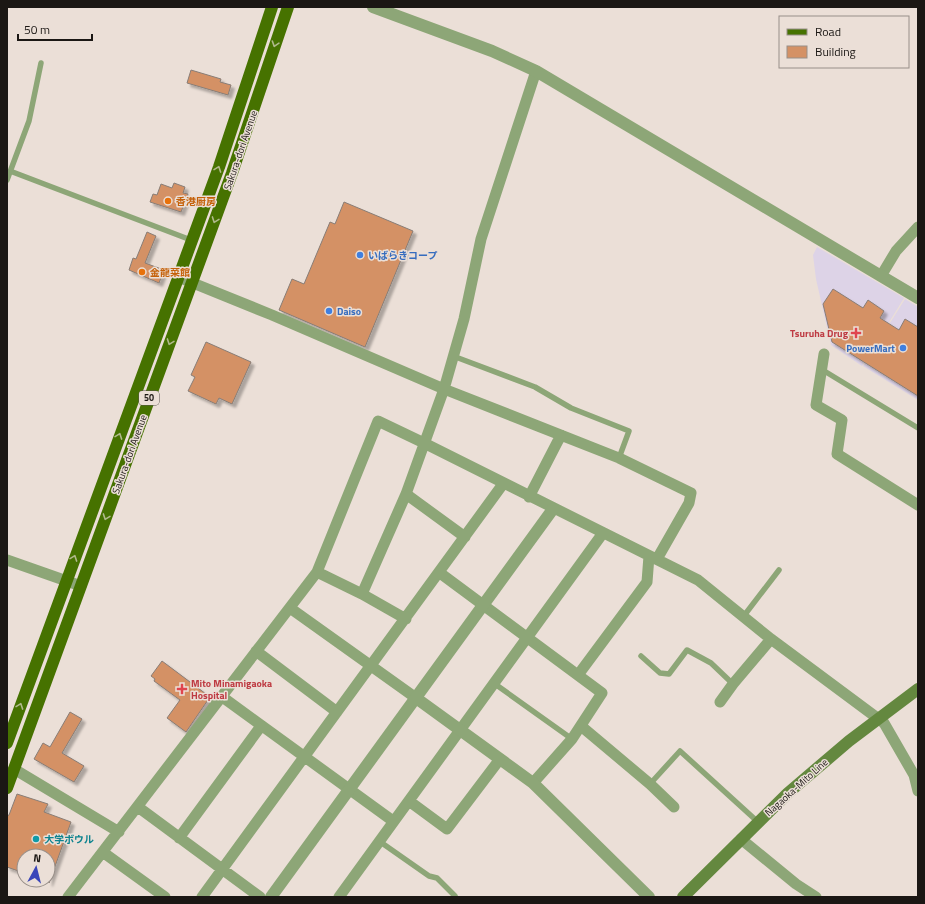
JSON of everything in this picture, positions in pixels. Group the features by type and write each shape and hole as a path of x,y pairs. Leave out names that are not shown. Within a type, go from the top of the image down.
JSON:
{"main road":[{"name":"Sakura-dori Avenue","path":"7,743 219,167 272,7"},
{"name":"Sakura-dori Avenue","path":"7,788 232,173 288,7"},
{"name":"Nagaoka-Mito Line","path":"683,897 758,822 819,765 918,689"}],"street":[{"path":"373,7 492,51 536,71 918,298"},
{"path":"362,594 406,494 444,389 464,319 481,239 536,71"},
{"path":"881,276 896,251 918,227"},
{"path":"178,277 272,315 444,389 619,458 691,493 689,503 653,557 647,582 578,675"},
{"path":"824,354 816,405 842,420 837,454 918,506"},
{"path":"68,897 104,853 221,696 317,572 378,421 698,580 771,639 879,718 884,723 914,775 918,791"},
{"path":"529,496 561,435"},
{"path":"202,897 440,573 503,484"},
{"path":"406,494 465,537"},
{"path":"271,897 553,509"},
{"path":"339,897 393,821 495,684 603,533"},
{"path":"7,560 81,586"},
{"path":"317,572 362,594 406,619"},
{"path":"440,573 602,693 582,726 533,783"},
{"path":"290,608 533,783 649,897"},
{"path":"720,702 733,684 771,639"},
{"path":"256,652 337,712"},
{"path":"221,696 393,821"},
{"path":"179,838 261,726"},
{"path":"582,726 650,784 674,807"},
{"path":"408,801 448,829 500,759"},
{"path":"14,769 119,832"},
{"path":"138,807 260,897"},
{"path":"741,839 796,884 816,897"},
{"path":"104,853 165,897"}],"lane":[{"path":"7,180 29,121 41,63"},
{"path":"10,171 191,240"},
{"path":"453,356 535,386 571,408 629,431 619,458"},
{"path":"822,369 918,428"},
{"path":"743,617 779,570"},
{"path":"641,656 660,673 669,674 687,650 711,663 733,684"},
{"path":"495,684 572,739"},
{"path":"650,784 680,751 758,822"},
{"path":"379,841 429,876 437,878 455,896"}],"shaded area":[{"path":"817,247 904,298 862,366 831,345 816,279 813,255"},
{"name":"PowerMart","path":"905,299 918,307 918,400 863,366"}],"building":[{"path":"191,70 221,79 220,82 231,85 228,95 187,83"},
{"path":"174,183 185,187 183,193 188,194 181,212 150,202 153,194 157,195 161,184 172,188"},
{"name":"いばらきコープ","path":"344,202 413,231 365,347 279,310 292,279 304,284 330,222 335,224"},
{"path":"147,232 156,236 145,263 164,270 159,283 129,270 133,258 136,259"},
{"path":"833,289 863,308 868,300 884,311 880,318 899,330 905,319 918,327 918,396 832,342 823,304"},
{"path":"206,342 251,362 232,404 219,398 216,404 188,391 195,377 191,375"},
{"name":"Mito Minamigaoka Hospital","path":"162,661 210,697 186,732 167,718 180,700 154,681 155,679 151,676"},
{"path":"70,712 82,719 62,753 84,766 74,782 34,759 43,743 50,747"},
{"name":"大学ボウル","path":"17,794 48,804 44,812 71,822 56,864 56,848 16,848 16,870 7,867 7,816 9,815"}],"place":[{"name":"香港厨房","path":"168,201"},
{"name":"いばらきコープ","path":"360,255"},
{"name":"金龍菜館","path":"142,272"},
{"name":"Daiso","path":"329,311"},
{"name":"Tsuruha Drug","path":"856,333"},
{"name":"PowerMart","path":"903,348"},
{"name":"Mito Minamigaoka Hospital","path":"182,689"},
{"name":"大学ボウル","path":"36,839"}]}
